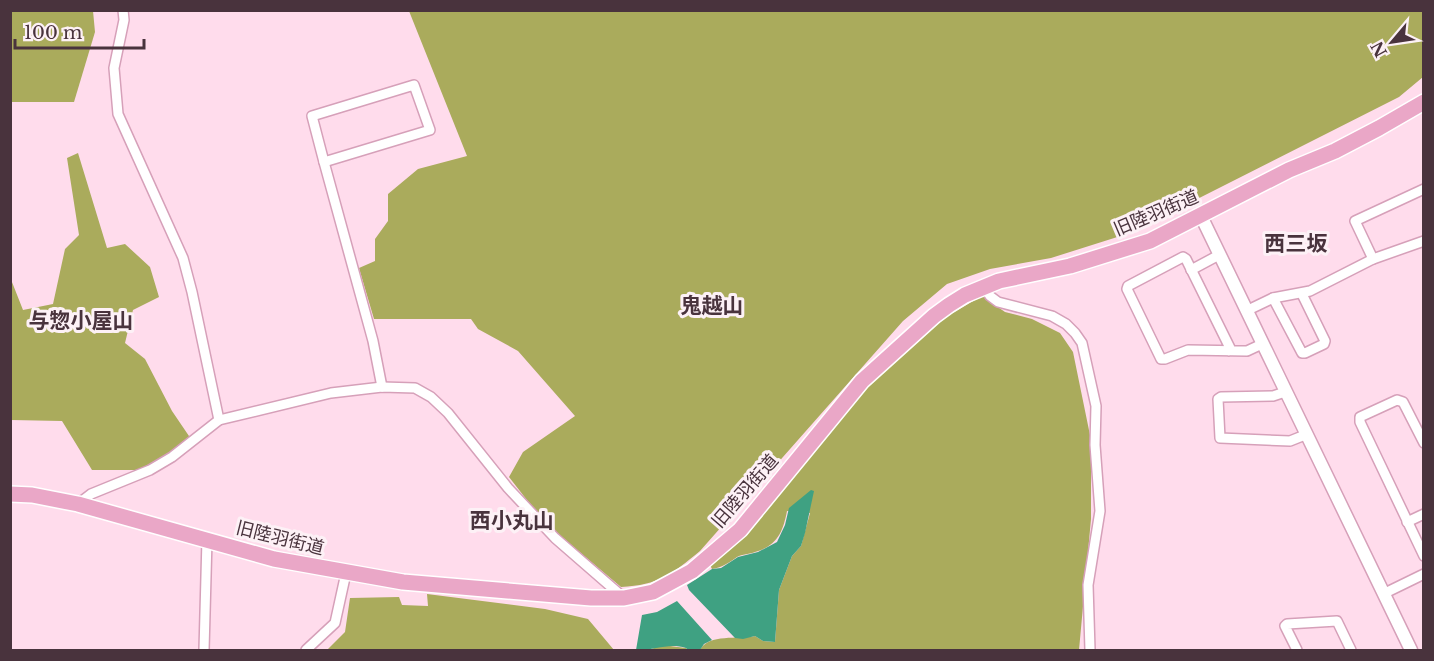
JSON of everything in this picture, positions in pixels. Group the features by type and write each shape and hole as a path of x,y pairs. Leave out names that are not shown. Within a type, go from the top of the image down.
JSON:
{"highway":[{"name":"旧陸羽街道","path":"10,494 32,495 78,504 274,559 403,582 591,598 624,598 653,592 692,572 740,530 862,381 934,316 957,300 983,286 999,281 1098,258 1150,241 1289,170 1335,151 1422,106"}],"street":[{"path":"123,10 124,20 114,68 118,114 183,258 219,420"},
{"path":"324,162 430,130 414,85 312,116 324,162 374,341 382,387"},
{"path":"1373,259 1355,221 1424,189"},
{"path":"1201,216 1411,651"},
{"path":"1246,311 1273,298 1302,294 1323,286 1373,259 1424,241"},
{"path":"1191,270 1220,255"},
{"path":"1229,351 1230,348 1183,257 1128,286 1127,289 1161,358 1165,359 1188,350 1229,351 1247,351 1262,344"},
{"path":"983,286 998,303 1052,316 1071,328 1082,343 1096,406 1095,445 1100,511 1088,585 1090,651"},
{"path":"1273,298 1302,353 1305,353 1324,344 1325,341 1302,294"},
{"path":"78,504 92,494 150,470 219,420 331,393 382,387 415,388 448,413 508,488 555,538 624,598"},
{"path":"1285,392 1273,396 1221,397 1218,399 1221,438 1290,441 1305,435"},
{"path":"1424,443 1403,402 1397,400 1360,417 1360,422 1424,556"},
{"path":"1407,522 1424,514"},
{"path":"204,651 207,539"},
{"path":"306,651 334,623 346,573"},
{"path":"1383,594 1424,574"},
{"path":"1297,651 1285,626 1287,624 1337,621 1351,651"}],"shaded area":[{"path":"10,11 93,11 95,32 74,102 11,102"},
{"path":"409,11 1423,11 1423,77 1399,97 1130,233 1051,258 990,269 947,284 903,321 700,551 664,577 645,584 621,587 544,522 509,477 523,452 575,416 518,351 478,329 471,319 374,319 359,268 375,261 375,239 388,221 388,194 418,169 467,156"},
{"path":"78,153 107,248 125,244 150,267 159,297 133,310 125,343 145,359 172,411 191,439 143,470 92,470 62,421 11,420 10,277 23,310 53,304 65,249 79,235 67,158"},
{"path":"982,296 1005,312 1032,319 1060,333 1073,352 1091,440 1091,519 1079,650 700,650 710,641 725,638 755,636 763,641 775,642 779,590 792,556 801,546 810,513 787,511 781,532 769,546 739,556 719,567 712,569 710,565 747,535 850,401 935,323"},
{"path":"811,490 814,491 801,546 792,556 779,590 775,642 763,641 755,636 735,638 689,590 687,585 712,569 721,568 738,557 758,552 777,542 785,525 789,508"},
{"path":"427,594 545,609 588,619 614,650 327,650 345,632 350,598 399,597 402,605 428,606"},
{"path":"677,601 712,640 704,644 700,650 667,646 636,650 642,615 657,612"},
{"path":"662,645 686,648 688,650 649,650"}],"district":[{"name":"西三坂","path":"1296,244"},
{"name":"鬼越山","path":"712,306"},
{"name":"与惣小屋山","path":"81,321"},
{"name":"西小丸山","path":"512,521"}]}
